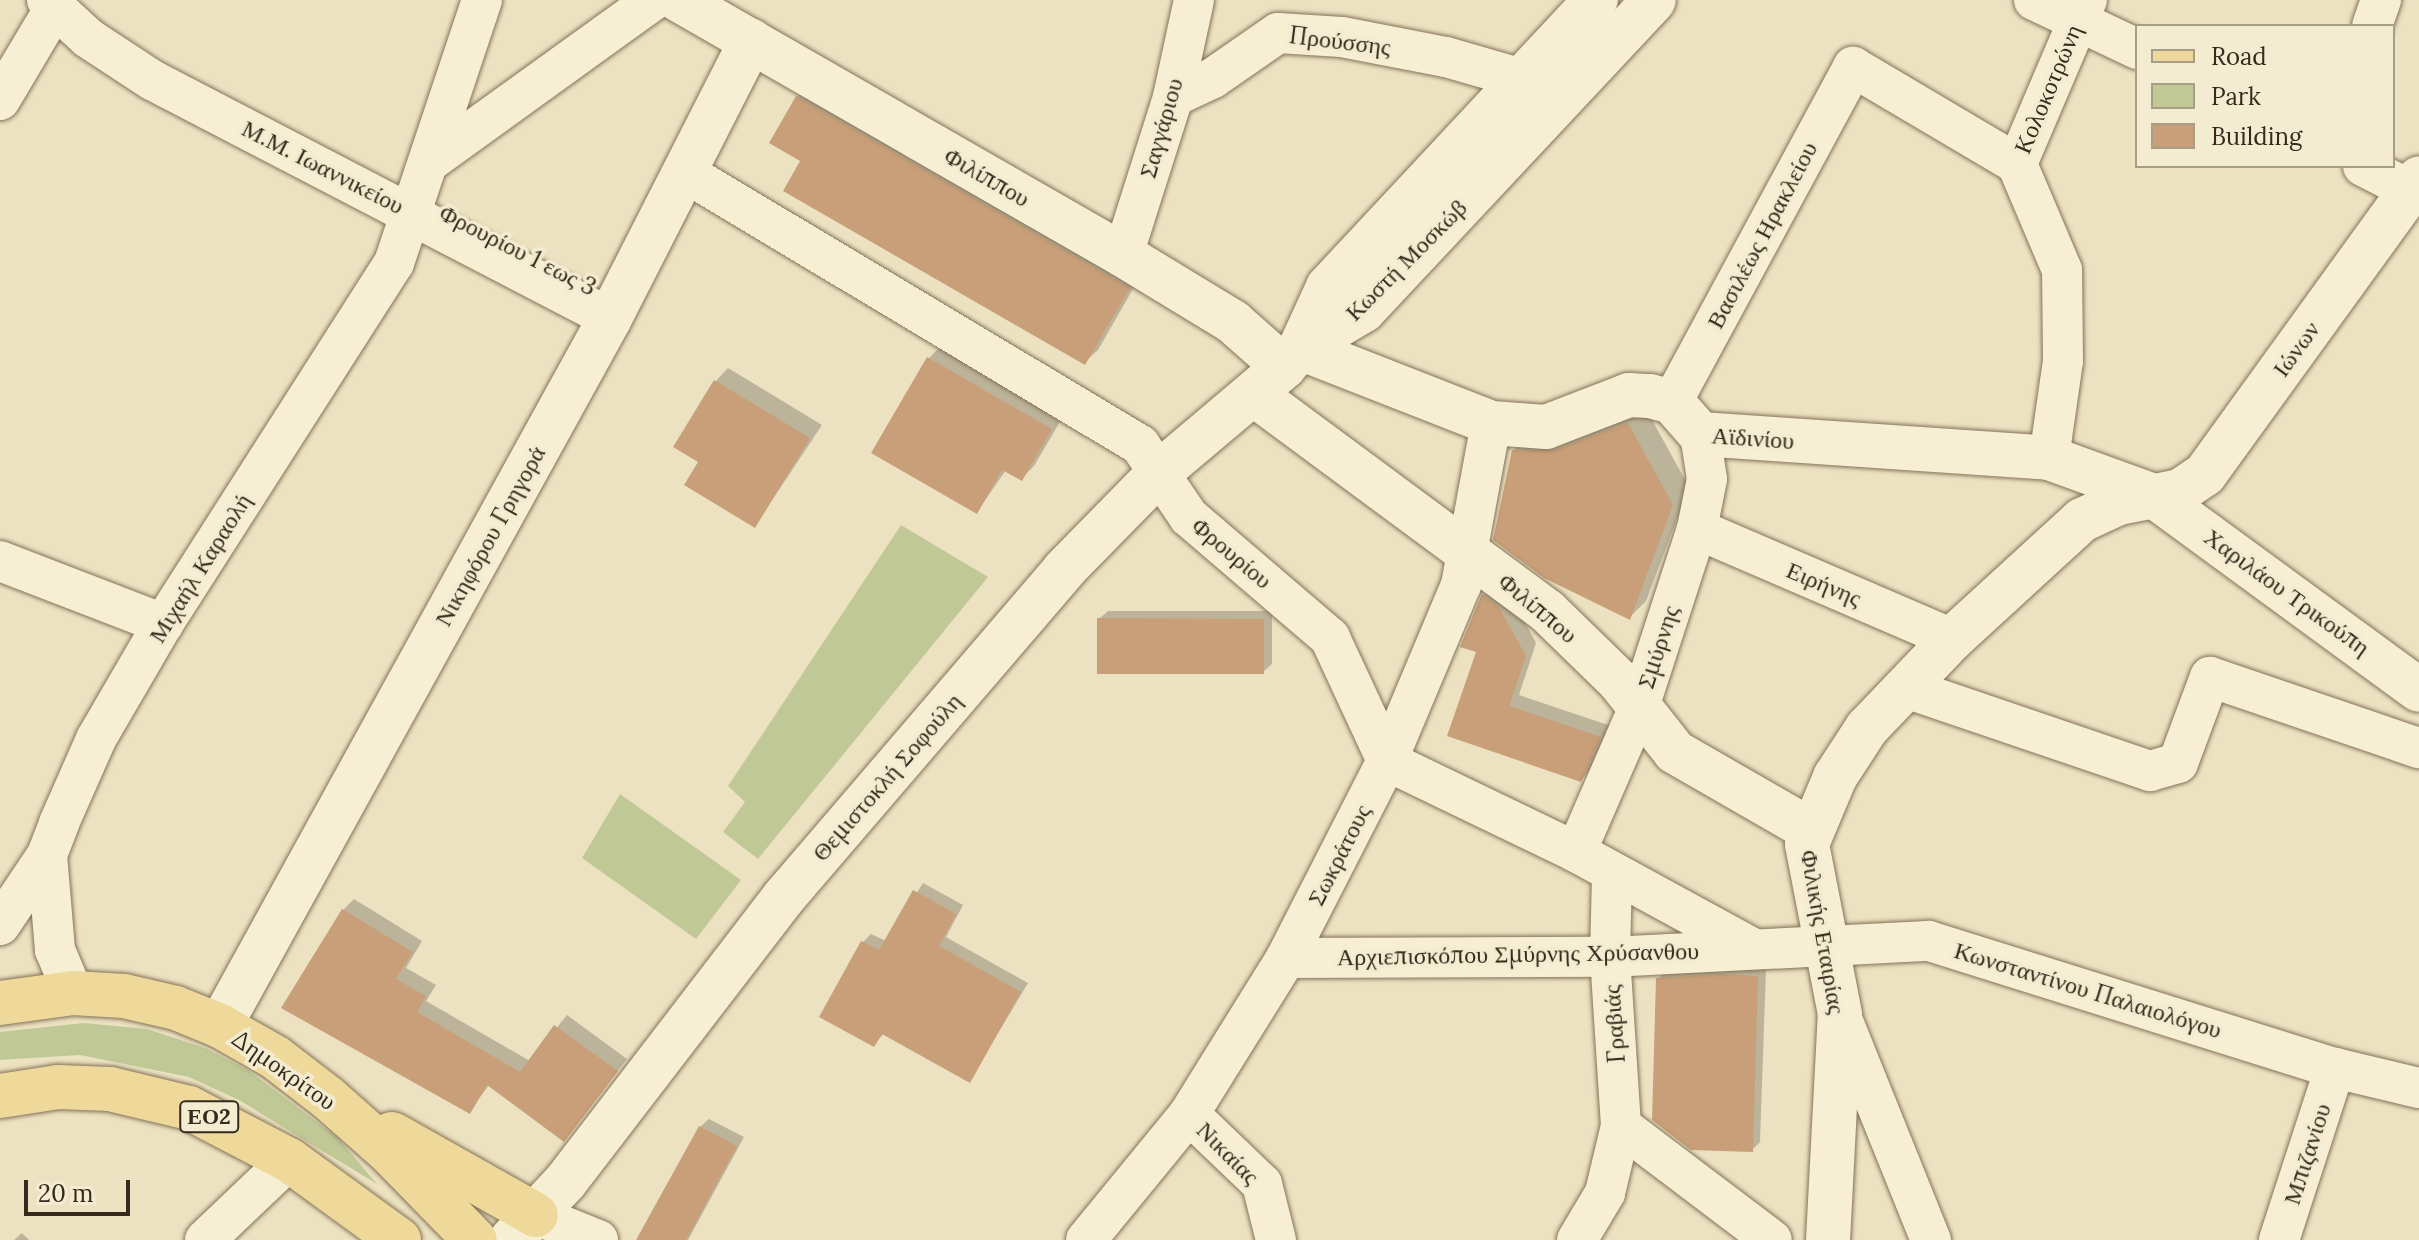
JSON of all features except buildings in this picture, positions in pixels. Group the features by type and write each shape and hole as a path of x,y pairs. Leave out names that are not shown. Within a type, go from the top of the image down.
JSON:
{"main road":[{"name":"Δημοκρίτου","path":"0,1003 73,993 176,1008 220,1026 276,1058 328,1098 388,1151 475,1240"},
{"name":"ΕΟ2","path":"0,1096 58,1087 145,1094 199,1113 289,1160 399,1240"},
{"path":"328,1098 524,1228"}],"street":[{"name":"Μιχαήλ Καραολή","path":"73,993 55,950 47,855 96,739 163,624 394,263 482,0"},
{"path":"419,191 654,0"},
{"name":"Φιλίππου","path":"679,0 1123,255 1233,322 1470,553 1547,611 1601,662 1675,752 1809,829"},
{"name":"Σαγγάριου","path":"1123,255 1173,97 1194,0"},
{"name":"Κωστή Μοσκώβ","path":"1280,370 1328,287 1596,0"},
{"name":"Κωστή Μοσκώβ","path":"1280,370 1364,310 1654,0"},
{"path":"2034,0 2082,9 2135,48"},
{"path":"2373,24 2381,0"},
{"path":"0,100 50,4"},
{"name":"Μ.Μ. Ιωαννικείου","path":"50,4 152,80 419,191"},
{"name":"Κολοκοτρώνη","path":"2049,458 2063,361 2062,270 2017,164 2082,9"},
{"name":"Προύσσης","path":"1173,97 1213,78 1278,33 1342,37 1446,57 1522,79"},
{"name":"Νικηφόρου Γρηγορά","path":"220,1026 614,310 751,41"},
{"name":"Βασιλέως Ηρακλείου","path":"1672,402 1853,67 2017,164"},
{"path":"2369,168 2415,184"},
{"name":"Φρουρίου","path":"686,173 1112,425 1146,451 1189,517 1330,638 1387,761"},
{"name":"Ιώνων","path":"2154,496 2180,491 2205,474 2415,184"},
{"name":"Φρουρίου 1 εως 3","path":"419,191 614,310"},
{"path":"1280,370 1491,423 1555,426 1629,395 1672,402"},
{"name":"Θεμιστοκλή Σοφούλη","path":"524,1228 784,897 1064,570 1161,471 1280,370"},
{"name":"Αϊδινίου","path":"1672,402 1700,434 2049,458 2154,496"},
{"name":"Σωκράτους","path":"1086,1240 1189,1114 1286,958 1387,761 1470,553 1491,423"},
{"name":"Σμύρνης","path":"1576,852 1639,707 1697,529 1707,479 1700,434"},
{"name":"Φιλικής Εταιρίας","path":"1828,1240 1840,1014 1808,855 1809,829 1835,777 1867,728 1952,639 2082,520 2119,503 2154,496"},
{"name":"Χαριλάου Τρικούπη","path":"2154,496 2419,690"},
{"name":"Ειρήνης","path":"1697,529 1952,639"},
{"path":"0,561 163,624"},
{"path":"1906,688 2150,771 2178,763 2210,677 2419,748"},
{"path":"1387,761 1576,852 1750,947"},
{"path":"0,925 47,855"},
{"name":"Γραβιάς","path":"1577,1240 1605,1193 1621,1126 1610,957 1612,874"},
{"name":"Κωνσταντίνου Παλαιολόγου","path":"1750,947 1929,941 2335,1068 2419,1088"},
{"name":"Αρχιεπισκόπου Σμύρνης Χρύσανθου","path":"1286,958 1610,957 1750,947"},
{"path":"1840,1014 1931,1240"},
{"name":"Μπιζανίου","path":"2279,1240 2335,1068"},
{"name":"Νικαίας","path":"1189,1114 1262,1184 1276,1240"},
{"path":"1621,1126 1772,1240"},
{"path":"205,1240 289,1160"},
{"path":"524,1228 598,1240"}],"green space":[{"path":"901,525 988,577 758,859 723,832 745,802 728,786"},
{"path":"620,794 741,880 696,939 582,858"},
{"path":"84,1023 147,1029 205,1048 249,1071 338,1138 377,1184 239,1100 189,1077 80,1055 0,1060 0,1032"}]}
